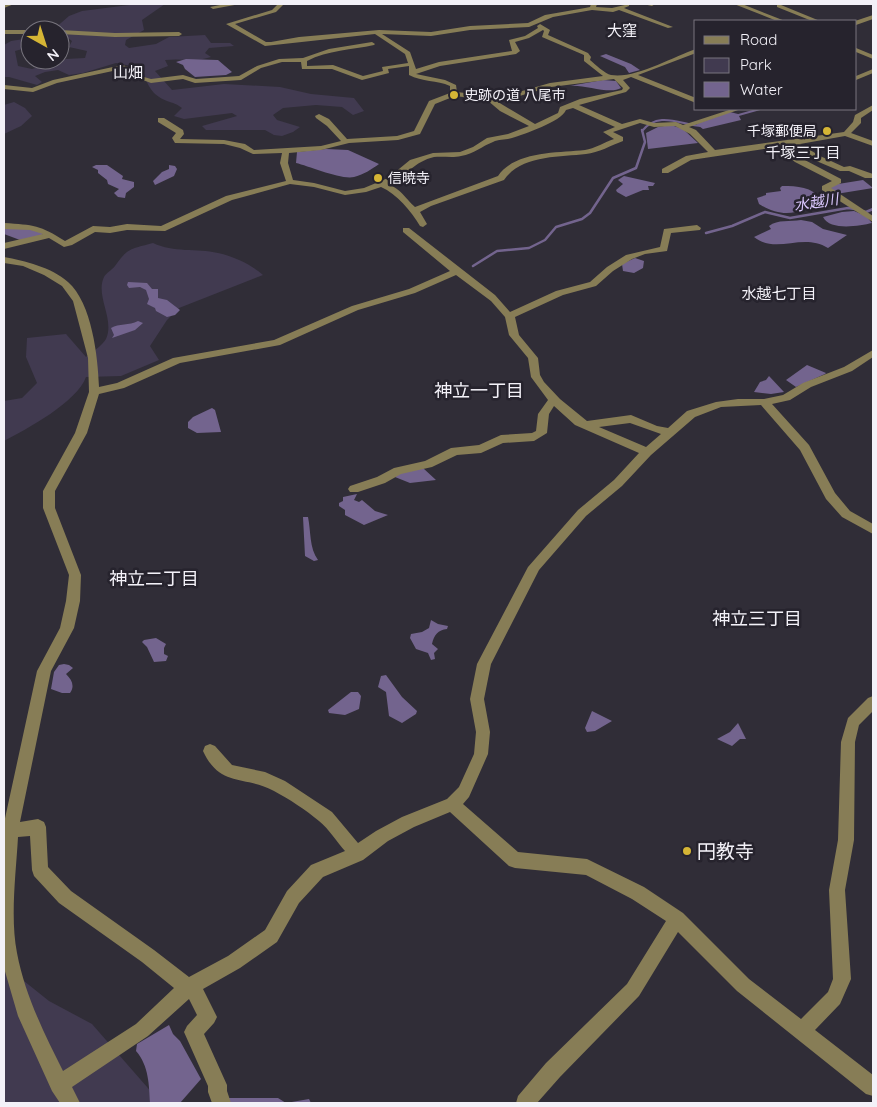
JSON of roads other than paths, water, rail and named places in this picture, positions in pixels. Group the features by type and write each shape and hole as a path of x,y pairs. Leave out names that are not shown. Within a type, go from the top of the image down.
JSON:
{"street":[{"path":"4,6 11,4"},
{"path":"213,7 237,4"},
{"path":"281,4 274,11 229,24 265,44 379,32 431,34 470,28 536,23 546,16 574,13 593,6 613,10 630,4"},
{"path":"646,4 652,4"},
{"path":"738,4 776,20"},
{"path":"776,20 772,9 780,5 815,20"},
{"path":"620,8 670,27"},
{"path":"857,23 873,16"},
{"path":"536,23 548,31 544,36 586,54 588,57 586,60 608,77"},
{"path":"411,73 439,64 514,53 517,51 511,41 527,37 542,28"},
{"path":"4,32 20,32"},
{"path":"379,32 378,34 408,54 411,73"},
{"path":"70,33 115,36 179,34"},
{"path":"4,87 33,90 55,81 122,67 134,70 142,78 151,81 184,77 195,81 241,78 259,67 281,60 304,60 326,50 348,49 372,44"},
{"path":"857,50 873,57"},
{"path":"494,101 550,85 608,77 619,79 652,69 694,52"},
{"path":"304,60 304,68 333,67 362,78 387,72 384,68 411,64"},
{"path":"857,78 873,71"},
{"path":"411,73 414,76 446,80 453,85 454,94"},
{"path":"631,75 694,100"},
{"path":"4,226 30,227 42,230 64,244 93,229 110,230 127,226 162,229 229,198 290,182 314,185 345,193 366,190 391,180 413,162 433,155 461,154 476,149 490,140 510,136 551,120 561,114 563,109 573,105 624,90 627,88 619,79"},
{"path":"161,120 180,132 176,138 178,141 224,142 253,152 321,148 346,142 398,138 417,132 419,123 428,112 432,103 454,94 489,98 503,109 534,126"},
{"path":"573,105 622,127"},
{"path":"683,127 735,110"},
{"path":"846,134 857,123 858,118 872,110"},
{"path":"319,116 327,120 331,127 346,142"},
{"path":"415,211 428,204 501,178 507,169 522,161 571,152 587,152 620,139 607,132 640,121 654,125 667,123 683,127 692,132 713,153"},
{"path":"665,171 689,158 713,153 846,134 873,144"},
{"path":"792,143 810,154 843,169 850,168 868,176 873,176"},
{"path":"779,145 795,158 838,181 825,188 873,220"},
{"path":"286,150 284,163 290,182"},
{"path":"795,158 810,154"},
{"path":"381,184 397,191 401,201 420,216 423,224"},
{"path":"510,316 568,290 590,286 597,282 608,270 635,254 664,248 667,231 698,228"},
{"path":"406,230 495,299 502,312 510,316"},
{"path":"4,246 50,236"},
{"path":"4,260 25,264 47,273 65,284 78,300 93,358 94,392 81,433 49,491 49,508 75,575 73,601 67,628 44,671 10,831 6,900 8,952 24,1010 59,1084 71,1103"},
{"path":"94,392 120,386 177,360 276,343 355,308 412,291 457,271"},
{"path":"510,316 509,326 515,338 534,359 535,375 555,399 579,422 647,452"},
{"path":"59,1084 142,1030 190,986 234,962 271,936 293,897 317,871 357,854 382,836 408,822 452,804 464,792 481,754 483,732 478,699 484,664 534,567 582,513 618,483 669,432 691,414 720,404 764,402 786,398 807,385 848,369 873,353"},
{"path":"354,489 381,480 398,471 428,464 455,451 482,449 501,439 534,437 541,434 541,416 547,406 555,399"},
{"path":"764,402 805,448 830,496 846,514 873,530"},
{"path":"586,425 631,419 654,429 669,432"},
{"path":"802,1031 834,998 842,979 837,890 846,840 848,742 853,722 873,702"},
{"path":"210,751 228,771 265,779 280,786 326,817 357,854"},
{"path":"452,804 480,831 515,860 586,867 638,893 678,920 743,985 871,1082"},
{"path":"10,831 38,827 40,870 65,897 190,986 208,1017 193,1032 218,1085 217,1092 222,1103"},
{"path":"524,1103 553,1070 633,990 678,920"}],"water":[{"path":"606,54 631,64 640,70 629,73 625,67 600,56"},
{"path":"186,59 218,60 232,72 226,75 195,77 183,65 176,62"},
{"path":"603,80 616,81 621,88 604,90 569,86"},
{"path":"730,112 738,114 741,120 703,129 696,124"},
{"path":"671,125 683,129 698,143 648,149 646,133 658,127"},
{"path":"326,149 348,150 379,164 361,175 348,177 333,175 296,163 297,152"},
{"path":"107,165 123,176 122,179 134,182 134,187 126,193 125,198 118,197 114,193 119,189 108,184 107,180 98,173 98,170 92,167"},
{"path":"169,165 175,166 177,169 174,176 155,185 153,181 162,172 169,169"},
{"path":"624,176 655,183 653,186 648,186 649,190 643,190 626,197 616,190 623,184 618,180"},
{"path":"863,180 873,188 836,194 830,189 832,185"},
{"path":"782,186 804,188 822,199 807,208 792,213 776,212 759,204 757,198 766,195 766,193 781,191 780,188"},
{"path":"854,211 866,216 872,223 838,226 823,217 842,212"},
{"path":"801,220 812,222 823,229 847,235 828,248 809,242 772,244 754,237 771,229 769,226 776,222"},
{"path":"4,227 21,227 44,233 20,240 4,234"},
{"path":"635,258 644,261 643,268 634,273 623,271 622,264"},
{"path":"128,282 147,283 152,289 158,289 158,298 167,300 180,310 175,315 167,317 147,304 149,299 146,290 140,287 129,288"},
{"path":"138,321 143,323 135,330 112,338 114,335 111,328"},
{"path":"807,365 826,373 796,387 786,380"},
{"path":"769,376 784,392 771,394 754,392 760,382 766,380"},
{"path":"212,408 215,410 221,432 197,433 188,428 188,422 193,417"},
{"path":"423,468 436,480 410,483 395,477 399,473"},
{"path":"357,494 354,500 359,502 362,500 375,511 388,515 364,525 345,515 345,510 339,506 339,503 343,501 343,497"},
{"path":"303,517 308,517 312,545 318,560 314,561 305,556"},
{"path":"431,620 448,626 447,629 439,632 434,638 432,644 438,649 434,653 435,659 431,660 428,653 416,649 410,638 411,634 422,632 429,628"},
{"path":"156,638 166,644 164,654 168,656 166,661 154,662 147,647 142,642"},
{"path":"64,664 73,668 66,674 72,683 70,693 62,693 51,689 54,672 59,665"},
{"path":"386,675 402,697 417,711 416,714 402,723 389,716 386,692 378,687 381,676"},
{"path":"351,692 358,692 361,696 359,709 345,715 329,713 328,710"},
{"path":"592,711 612,721 595,731 587,732 585,728"},
{"path":"738,723 746,739 740,739 732,746 717,739 730,732"},
{"path":"169,1025 201,1079 180,1103 150,1103 148,1076 144,1063 136,1051 137,1044"},
{"path":"229,1098 278,1098 286,1103 229,1103"},
{"path":"309,1099 311,1103 286,1103"}],"waterway":[{"path":"735,116 756,110"},
{"path":"642,131 656,121 663,120 702,126"},
{"path":"473,266 497,251 529,248 545,240 556,227 582,219 590,213 613,178 636,168 645,142 642,131"},
{"name":"水越川","path":"706,233 732,226 765,212 790,218 848,208 855,209"},
{"name":"水越川","path":"862,211 866,212 873,209"}],"place":[{"name":"史跡の道 八尾市","path":"454,95"},
{"name":"千塚郵便局","path":"827,131"},
{"name":"信暁寺","path":"378,178"},
{"name":"円教寺","path":"687,851"}],"district":[{"name":"大窪","path":"622,30"},
{"name":"山畑","path":"128,72"},
{"name":"千塚三丁目","path":"803,152"},
{"name":"水越七丁目","path":"779,293"},
{"name":"神立一丁目","path":"479,390"},
{"name":"神立二丁目","path":"154,578"},
{"name":"神立三丁目","path":"757,618"}]}
